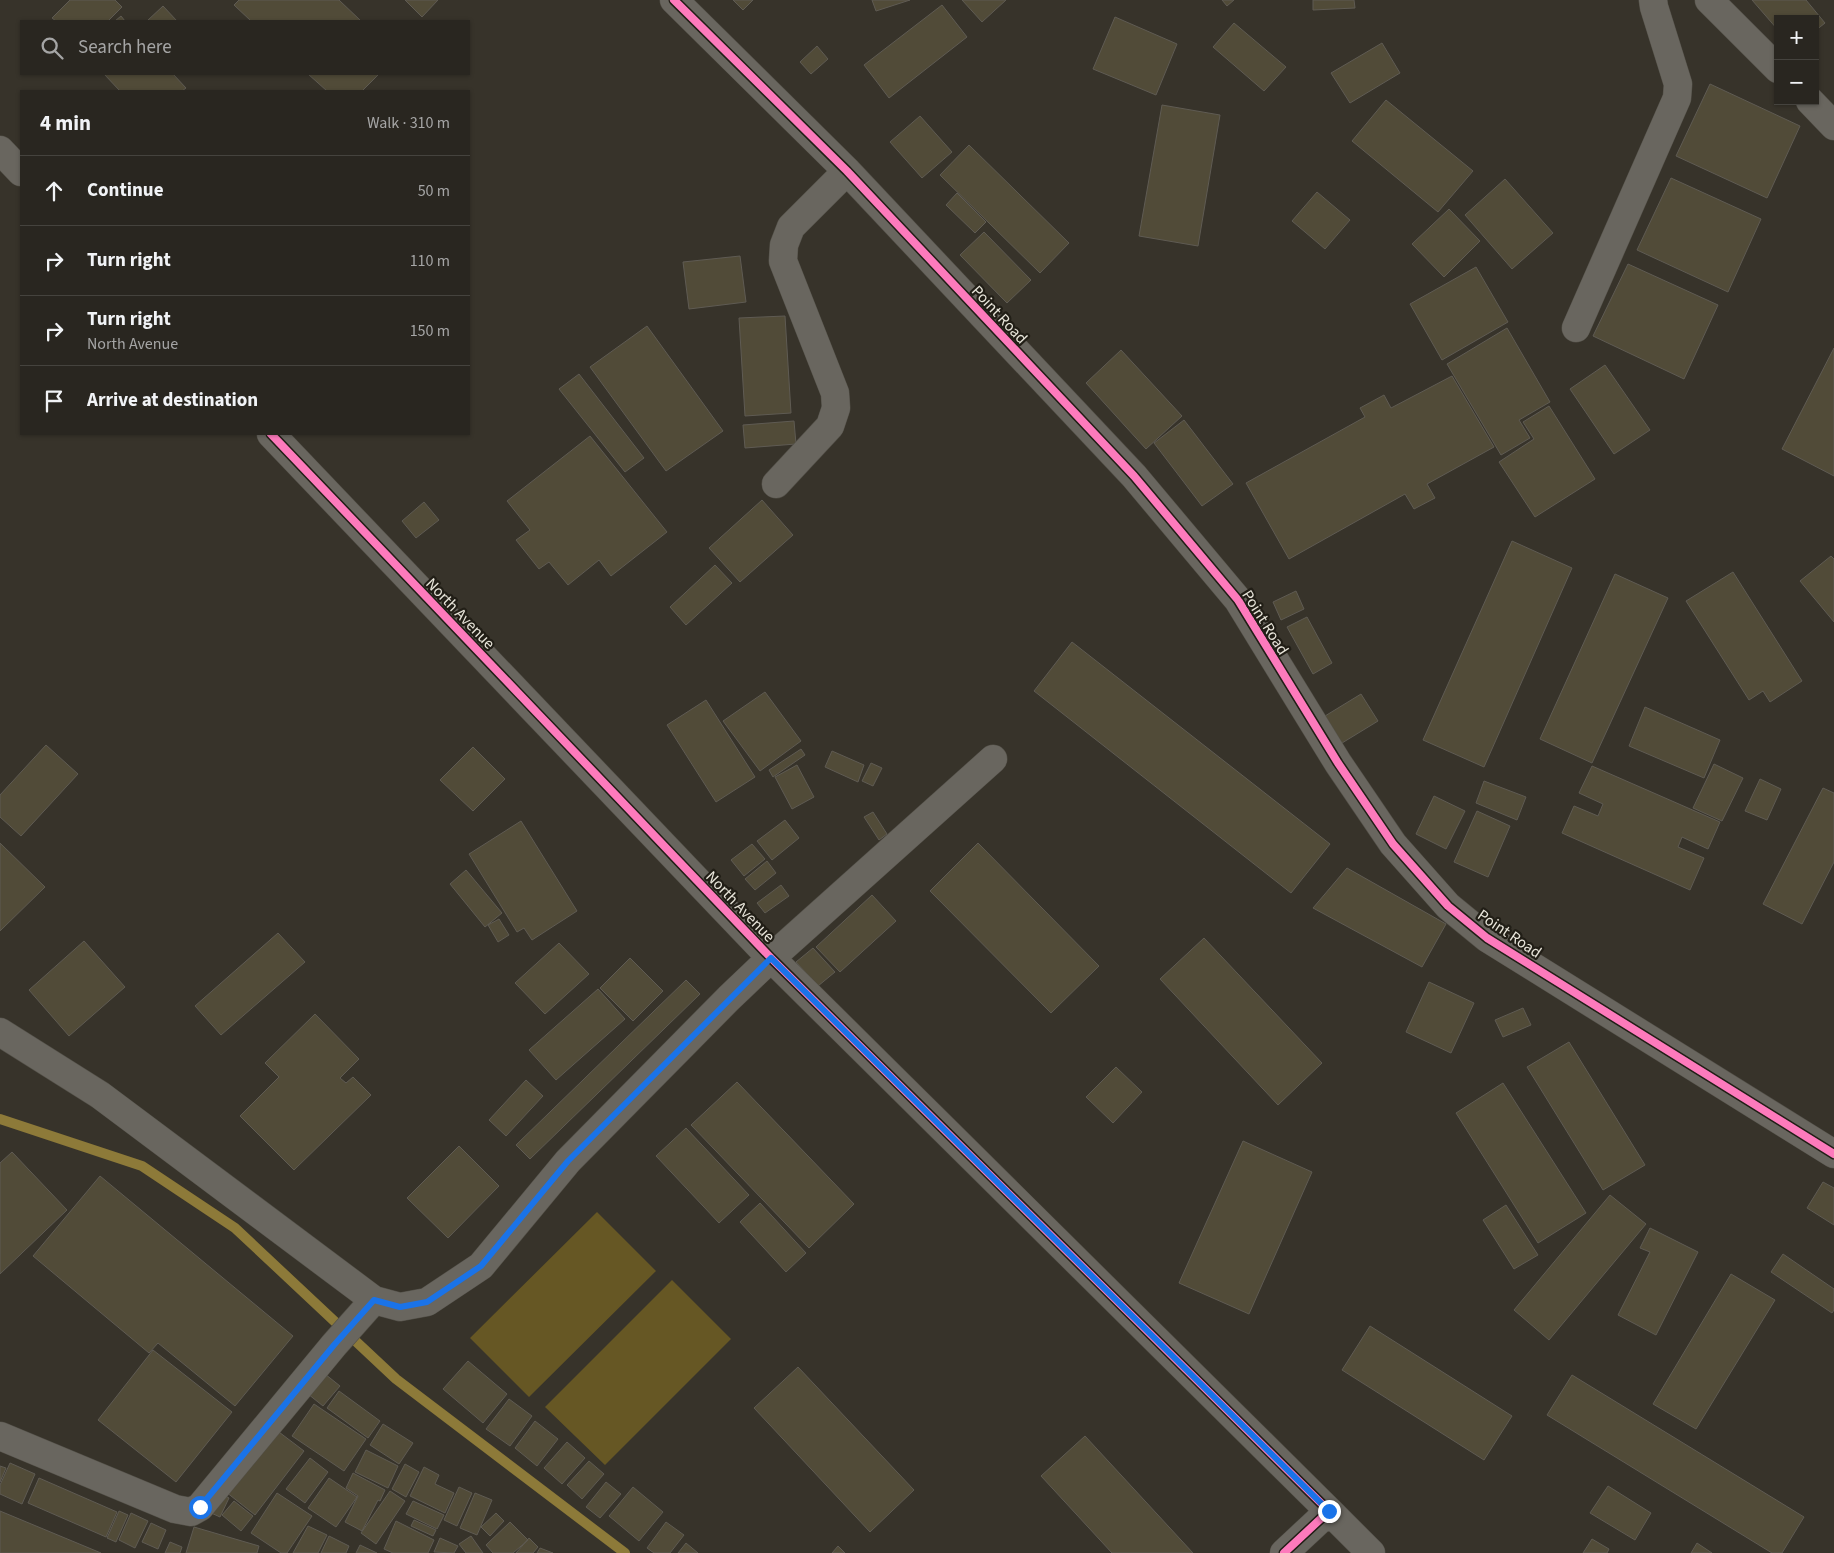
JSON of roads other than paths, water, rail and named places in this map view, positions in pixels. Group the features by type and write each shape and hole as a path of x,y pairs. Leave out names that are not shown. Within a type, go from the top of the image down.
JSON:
{"street":[{"name":"Point Road","path":"674,0 847,171 1134,476 1238,600 1338,763 1393,844 1448,906 1487,938 1834,1154"},
{"path":"1576,328 1677,98 1678,84 1653,0"},
{"path":"1709,0 1774,65"},
{"path":"1814,105 1834,126"},
{"path":"0,150 20,171"},
{"path":"776,484 830,426 836,408 835,394 782,261 784,245 791,227 847,171"},
{"name":"North Avenue","path":"272,435 771,958 1371,1553"},
{"path":"0,1436 175,1509 191,1512 200,1507 334,1345 366,1310 427,1302 481,1266 568,1161 771,958 993,759"},
{"path":"0,1032 100,1095 366,1310"},
{"path":"1284,1553 1329,1511"}],"waterway":[{"path":"0,1119 142,1166 235,1228 396,1379 625,1553"}]}
